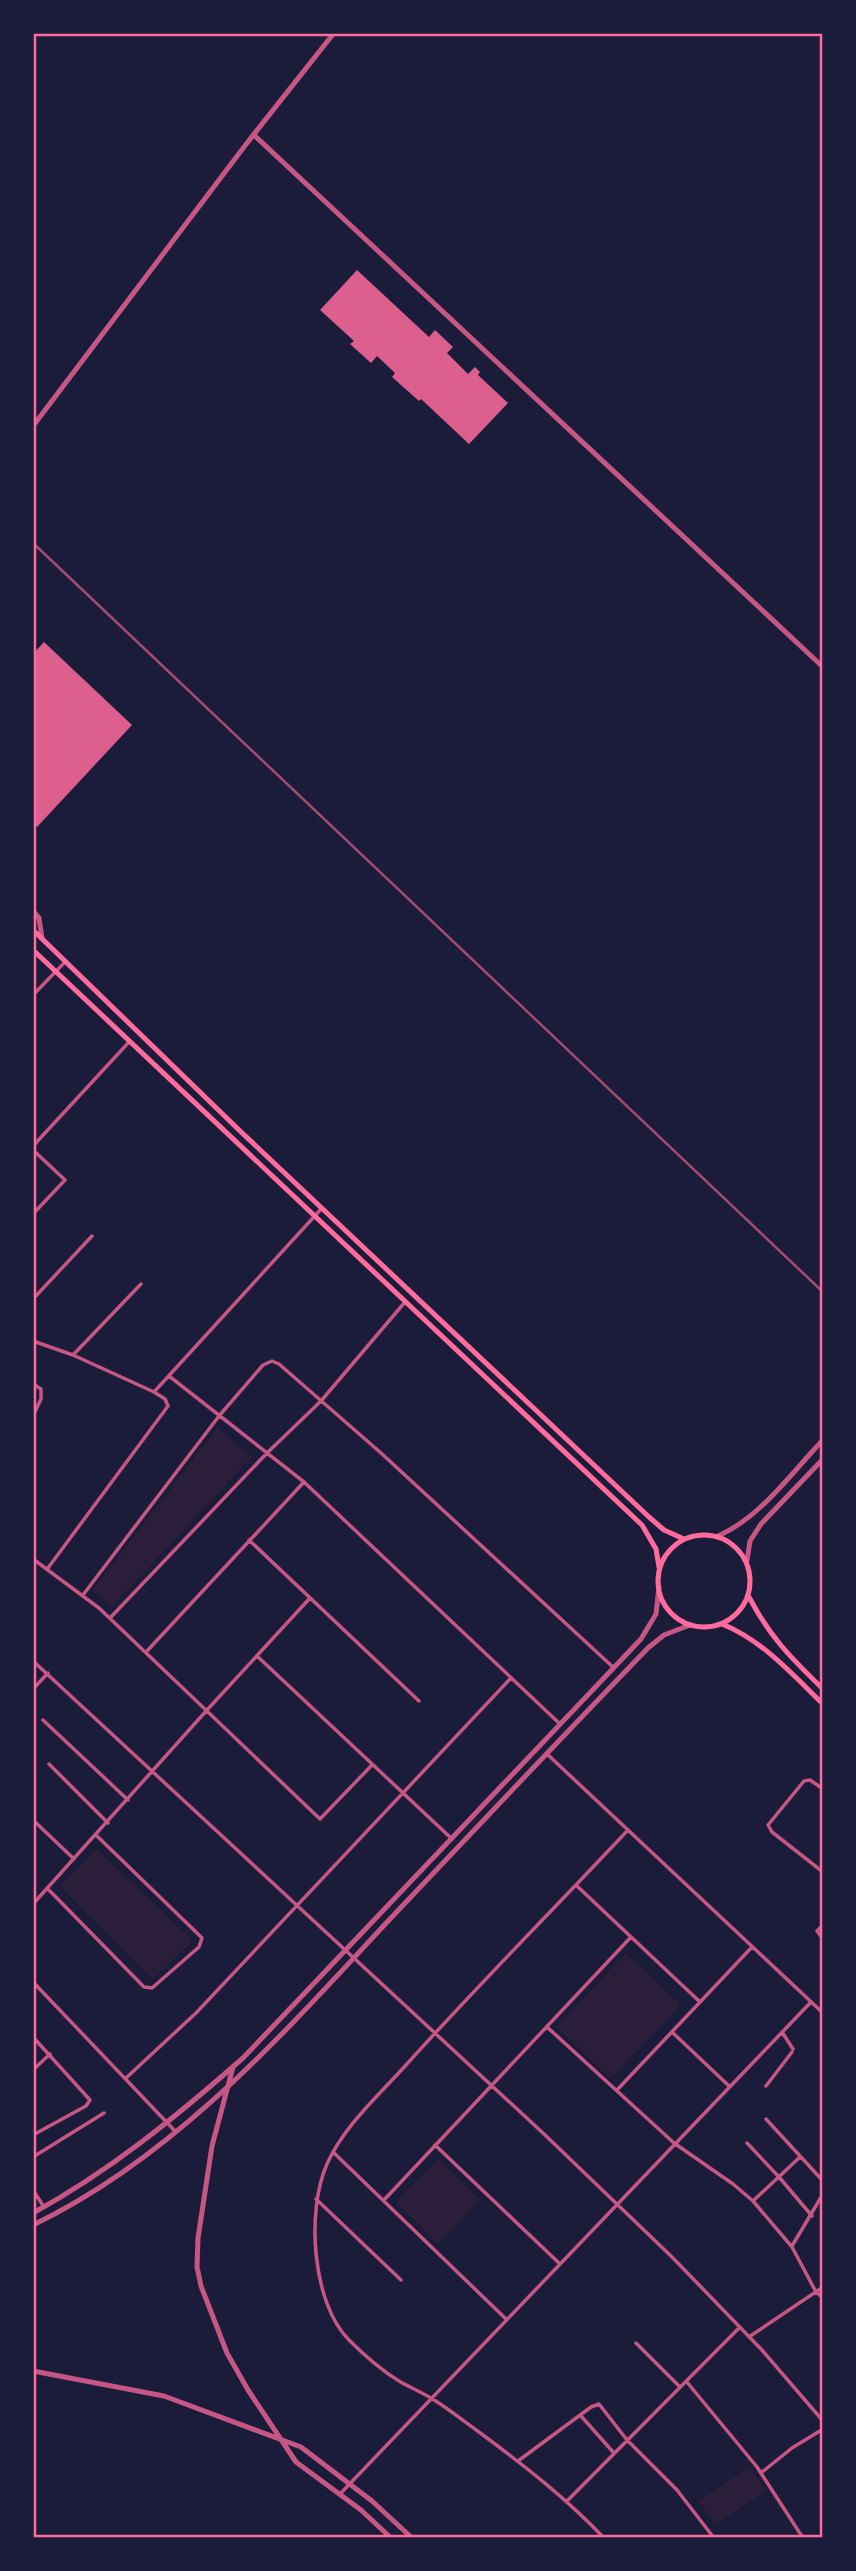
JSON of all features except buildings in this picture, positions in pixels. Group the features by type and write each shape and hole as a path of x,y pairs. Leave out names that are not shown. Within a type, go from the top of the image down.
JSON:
{"main road":[{"path":"33,930 649,1517 664,1530 684,1539"},
{"path":"33,950 642,1525 656,1549 663,1602 674,1616 690,1625 708,1628 721,1624 740,1611 749,1597 751,1577 747,1561 735,1545 718,1536 701,1534 684,1539 669,1550 659,1567"},
{"path":"749,1597 765,1628 823,1689"},
{"path":"721,1624 739,1631 773,1656 823,1704"}],"street":[{"path":"33,426 334,33"},
{"path":"254,135 823,667"},
{"path":"33,911 39,918 42,938"},
{"path":"33,995 66,961"},
{"path":"33,1214 65,1180 33,1148 129,1042"},
{"path":"154,1392 322,1208"},
{"path":"33,1299 92,1237"},
{"path":"73,1355 141,1284"},
{"path":"110,1618 267,1453 321,1401 405,1302"},
{"path":"33,1342 73,1355 154,1392 165,1399 168,1406 48,1569"},
{"path":"83,1595 219,1416 262,1365 272,1361 279,1364 381,1453 614,1668"},
{"path":"169,1376 304,1482 560,1724"},
{"path":"33,1384 42,1394 33,1416"},
{"path":"718,1536 752,1515 823,1440"},
{"path":"747,1561 750,1541 761,1524 823,1459"},
{"path":"147,1651 304,1482"},
{"path":"249,1540 419,1702"},
{"path":"33,1559 83,1595 147,1651 320,1819 372,1765"},
{"path":"33,2213 103,2171 167,2123 233,2067 614,1668 651,1625 656,1614 659,1587"},
{"path":"34,1902 310,1598"},
{"path":"33,2225 109,2181 175,2131 250,2065 648,1647 664,1635 690,1625"},
{"path":"256,1655 452,1839"},
{"path":"33,1661 616,2203 740,2327 823,2421"},
{"path":"33,1689 48,1673"},
{"path":"126,2078 196,2012 512,1678"},
{"path":"43,1720 128,1800"},
{"path":"547,1754 823,2013"},
{"path":"48,1764 108,1823"},
{"path":"823,1789 810,1780 804,1781 768,1825 772,1832 823,1872"},
{"path":"33,1820 74,1859"},
{"path":"604,2538 567,2501 518,2461 430,2398 396,2379 348,2339 337,2324 323,2289 314,2220 316,2199 333,2152 367,2107 628,1830"},
{"path":"47,1888 149,1989 199,1947 202,1938 96,1836"},
{"path":"576,1885 699,2002"},
{"path":"823,1925 817,1931 823,1939"},
{"path":"384,2200 631,1937"},
{"path":"616,2091 752,1947"},
{"path":"33,1982 175,2131"},
{"path":"340,2494 811,2002"},
{"path":"547,2027 674,2143 753,2201 792,2247 816,2292 823,2298"},
{"path":"672,2032 729,2086"},
{"path":"766,2086 793,2050 782,2032"},
{"path":"33,2037 90,2100 86,2106 33,2135"},
{"path":"33,2070 50,2054"},
{"path":"233,2067 207,2174 198,2238 197,2267 201,2286 227,2353 296,2462 340,2494 391,2538"},
{"path":"33,2157 104,2113"},
{"path":"766,2119 823,2181"},
{"path":"747,2143 812,2216"},
{"path":"435,2146 559,2263"},
{"path":"333,2152 506,2319"},
{"path":"753,2201 800,2157"},
{"path":"33,2190 44,2207"},
{"path":"792,2247 823,2194"},
{"path":"316,2199 401,2280"},
{"path":"749,2337 823,2287"},
{"path":"567,2501 740,2327"},
{"path":"636,2343 680,2387"},
{"path":"33,2371 164,2396 301,2447 412,2538"},
{"path":"686,2381 761,2473 803,2538"},
{"path":"518,2461 599,2404 627,2440 677,2490 713,2538"},
{"path":"580,2415 614,2454"},
{"path":"761,2473 792,2448 823,2429"}],"shaded area":[{"path":"217,1428 252,1457 112,1607 93,1590"},
{"path":"97,1849 193,1941 153,1979 60,1886"},
{"path":"626,1953 681,2005 611,2079 556,2027"},
{"path":"438,2159 481,2200 438,2244 396,2202"},
{"path":"750,2467 766,2491 715,2525 699,2501"}],"railway":[{"path":"33,543 823,1292"}]}
